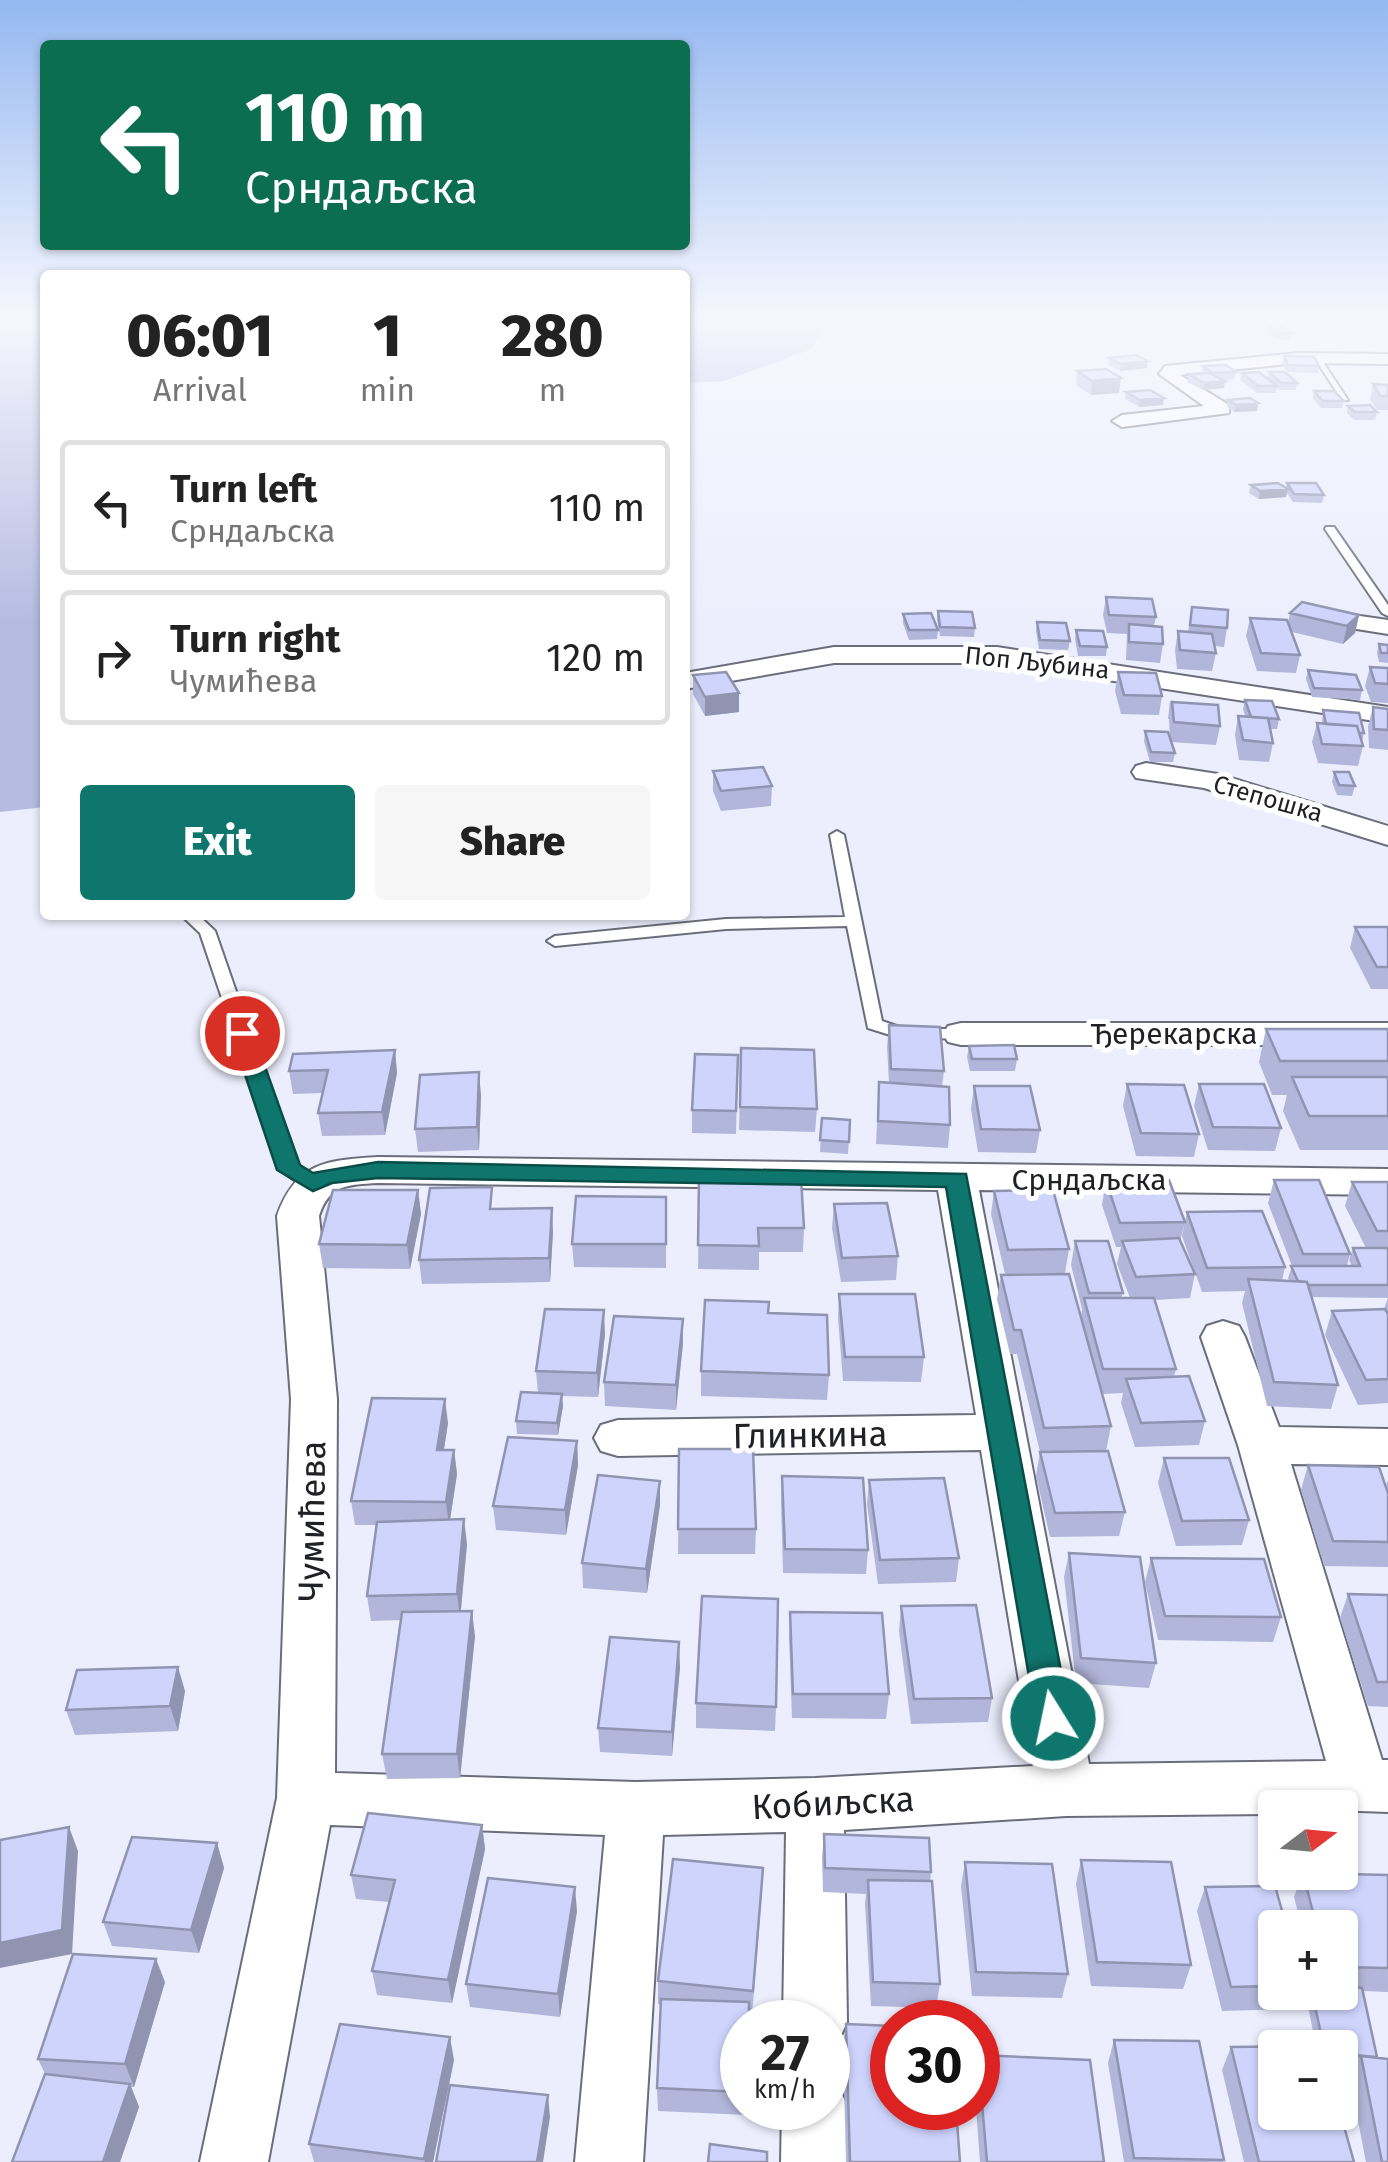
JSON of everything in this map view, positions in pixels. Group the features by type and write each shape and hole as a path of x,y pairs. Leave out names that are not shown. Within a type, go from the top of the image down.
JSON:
{"street":[{"path":"1353,622 1388,627"},
{"name":"Поп Љубина","path":"690,679 834,655 997,655 1388,714"},
{"name":"Степошка","path":"1146,772 1208,780 1388,836"},
{"name":"Ђерекарска","path":"961,1034 1388,1034"},
{"name":"Срндаљска","path":"313,1184 326,1176 378,1170 957,1180 1388,1182"},
{"path":"957,1180 1066,1790"},
{"name":"Чумићева","path":"234,2162 306,1798 314,1400 298,1216 302,1198 313,1184"},
{"name":"Кобиљска","path":"306,1798 636,1809 814,1806 1066,1790 1374,1786 1223,1337"},
{"name":"Глинкина","path":"618,1438 1002,1432"},
{"path":"1262,1445 1388,1447"},
{"path":"814,1806 815,2000"},
{"path":"608,2162 636,1809"},
{"path":"815,2130 815,2162"}],"lane":[{"path":"1330,529 1388,612"},
{"path":"837,835 874,1024 903,1034 961,1034"},
{"path":"195,920 207,930 289,1170 313,1184"},
{"path":"555,941 726,924 852,921"}],"shaded area":[{"path":"0,421 40,421 40,808 0,812"}],"building":[{"path":"1278,483 1288,489 1260,491 1251,485"},
{"path":"1287,483 1316,483 1324,495 1294,494"},
{"path":"1106,597 1152,599 1156,617 1109,615"},
{"path":"1302,602 1359,615 1347,626 1290,613"},
{"path":"1192,607 1228,610 1227,628 1190,625"},
{"path":"938,611 972,612 975,628 940,627"},
{"path":"931,613 938,630 909,630 903,614"},
{"path":"1250,618 1287,620 1300,655 1261,653"},
{"path":"1037,622 1066,623 1070,641 1040,640"},
{"path":"1129,624 1162,627 1163,644 1129,642"},
{"path":"1076,630 1103,631 1107,647 1080,646"},
{"path":"1178,631 1212,634 1216,653 1180,650"},
{"path":"1379,644 1388,645 1388,653 1381,653"},
{"path":"1370,667 1388,668 1388,684 1375,683"},
{"path":"1308,670 1356,675 1362,690 1314,688"},
{"path":"726,672 739,693 705,697 693,675"},
{"path":"1118,672 1156,673 1162,696 1124,695"},
{"path":"1245,700 1272,701 1279,719 1251,717"},
{"path":"1172,702 1218,705 1220,726 1174,722"},
{"path":"1373,707 1388,709 1388,730 1374,729"},
{"path":"1323,710 1359,713 1364,733 1359,733 1357,726 1326,724"},
{"path":"1238,716 1268,718 1273,743 1243,740"},
{"path":"1317,723 1357,726 1363,746 1322,744"},
{"path":"1145,731 1168,732 1175,753 1151,752"},
{"path":"763,767 772,786 721,791 713,771"},
{"path":"1334,772 1349,772 1355,786 1339,785"},
{"path":"1355,927 1388,927 1388,967 1377,967"},
{"path":"889,1025 940,1027 944,1071 891,1069"},
{"path":"1266,1029 1388,1029 1388,1061 1280,1061"},
{"path":"1014,1045 1017,1059 972,1059 969,1046"},
{"path":"741,1048 814,1050 817,1109 740,1107"},
{"path":"395,1050 382,1112 318,1113 328,1070 289,1071 293,1054"},
{"path":"695,1054 738,1055 736,1111 692,1110"},
{"path":"479,1072 477,1127 415,1129 420,1075"},
{"path":"1292,1077 1388,1077 1388,1116 1309,1116"},
{"path":"879,1082 949,1087 950,1125 878,1121"},
{"path":"1127,1084 1184,1085 1199,1134 1141,1133"},
{"path":"1199,1084 1264,1084 1281,1128 1213,1127"},
{"path":"974,1086 1030,1086 1040,1130 981,1129"},
{"path":"822,1118 850,1120 849,1142 820,1140"},
{"path":"699,1177 801,1178 804,1228 758,1228 759,1246 698,1245"},
{"path":"1169,1180 1185,1222 1120,1223 1106,1181"},
{"path":"1274,1180 1319,1180 1350,1254 1303,1254"},
{"path":"1352,1182 1388,1182 1388,1231 1377,1231"},
{"path":"492,1187 490,1209 552,1208 549,1258 419,1260 430,1188"},
{"path":"333,1190 418,1190 407,1245 319,1244"},
{"path":"1053,1190 1069,1249 1008,1250 994,1191"},
{"path":"576,1196 666,1197 666,1244 572,1244"},
{"path":"887,1203 898,1256 842,1258 834,1204"},
{"path":"1262,1211 1285,1267 1207,1268 1187,1212"},
{"path":"1179,1238 1195,1274 1136,1277 1122,1241"},
{"path":"1075,1241 1108,1241 1123,1293 1089,1293"},
{"path":"1353,1248 1388,1248 1388,1285 1308,1285 1298,1281 1291,1266 1360,1266"},
{"path":"1069,1274 1111,1426 1044,1428 1021,1330 1014,1330 1001,1275"},
{"path":"1248,1279 1307,1282 1338,1385 1274,1382"},
{"path":"839,1294 915,1294 924,1357 845,1357"},
{"path":"1084,1298 1154,1298 1176,1369 1103,1369"},
{"path":"705,1300 769,1302 768,1313 827,1315 829,1375 701,1371"},
{"path":"545,1309 604,1310 597,1373 536,1371"},
{"path":"1385,1309 1388,1379 1366,1380 1332,1311"},
{"path":"614,1316 683,1319 676,1385 604,1382"},
{"path":"1189,1376 1205,1421 1141,1423 1126,1379"},
{"path":"521,1392 562,1394 557,1423 516,1421"},
{"path":"372,1398 445,1399 437,1450 454,1450 446,1502 351,1501"},
{"path":"508,1437 577,1441 565,1510 493,1506"},
{"path":"679,1449 753,1449 756,1529 678,1529"},
{"path":"1108,1451 1125,1512 1055,1513 1040,1452"},
{"path":"1164,1458 1229,1458 1249,1520 1182,1521"},
{"path":"1308,1465 1379,1467 1388,1493 1388,1542 1333,1541"},
{"path":"598,1475 660,1481 646,1569 582,1563"},
{"path":"782,1476 863,1478 868,1550 785,1549"},
{"path":"944,1478 959,1558 880,1560 869,1480"},
{"path":"464,1519 457,1594 367,1596 377,1522"},
{"path":"1069,1553 1140,1557 1156,1663 1081,1658"},
{"path":"1151,1558 1264,1559 1281,1617 1165,1616"},
{"path":"1348,1594 1388,1595 1388,1682 1377,1682"},
{"path":"702,1596 778,1599 776,1707 696,1703"},
{"path":"976,1605 992,1698 914,1699 901,1606"},
{"path":"472,1611 457,1754 382,1754 402,1612"},
{"path":"790,1612 882,1613 889,1694 793,1694"},
{"path":"610,1637 679,1642 672,1732 598,1728"},
{"path":"178,1667 170,1706 66,1710 77,1670"},
{"path":"368,1813 482,1825 448,1980 372,1971 395,1880 351,1875"},
{"path":"69,1827 62,1930 0,1943 0,1840"},
{"path":"824,1834 929,1838 931,1872 825,1868"},
{"path":"132,1837 217,1843 191,1930 103,1922"},
{"path":"673,1859 763,1868 753,1991 658,1981"},
{"path":"1081,1860 1171,1862 1191,1965 1097,1962"},
{"path":"965,1862 1052,1864 1068,1974 976,1972"},
{"path":"1358,1874 1388,1875 1388,1968 1358,1967 1358,1910 1312,1910 1307,1890 1358,1890"},
{"path":"488,1878 575,1887 558,1994 466,1984"},
{"path":"868,1880 932,1881 940,1984 873,1982"},
{"path":"1205,1887 1276,1890 1282,1910 1258,1910 1258,1986 1231,1987"},
{"path":"73,1954 156,1959 125,2064 38,2059"},
{"path":"1358,1988 1362,1988 1377,2057 1358,2055 1358,2030 1320,2030 1316,2010 1358,2010"},
{"path":"661,1999 720,2001 720,2091 657,2088"},
{"path":"340,2024 450,2037 424,2159 309,2144"},
{"path":"850,2024 870,2025 870,2130 958,2130 960,2162 850,2162"},
{"path":"1114,2040 1199,2041 1224,2160 1134,2158"},
{"path":"1231,2047 1258,2047 1258,2130 1345,2130 1354,2162 1259,2162"},
{"path":"1000,2056 1090,2060 1104,2162 987,2162 984,2130 1000,2130"},
{"path":"1361,2056 1388,2059 1388,2162 1382,2162"},
{"path":"45,2074 130,2084 103,2162 12,2162"},
{"path":"450,2085 548,2095 537,2162 436,2162"},
{"path":"710,2144 767,2152 767,2162 708,2162"}],"route":[{"path":"242,1033 289,1170 313,1184 326,1176 378,1170 957,1180 1053,1718"}]}
